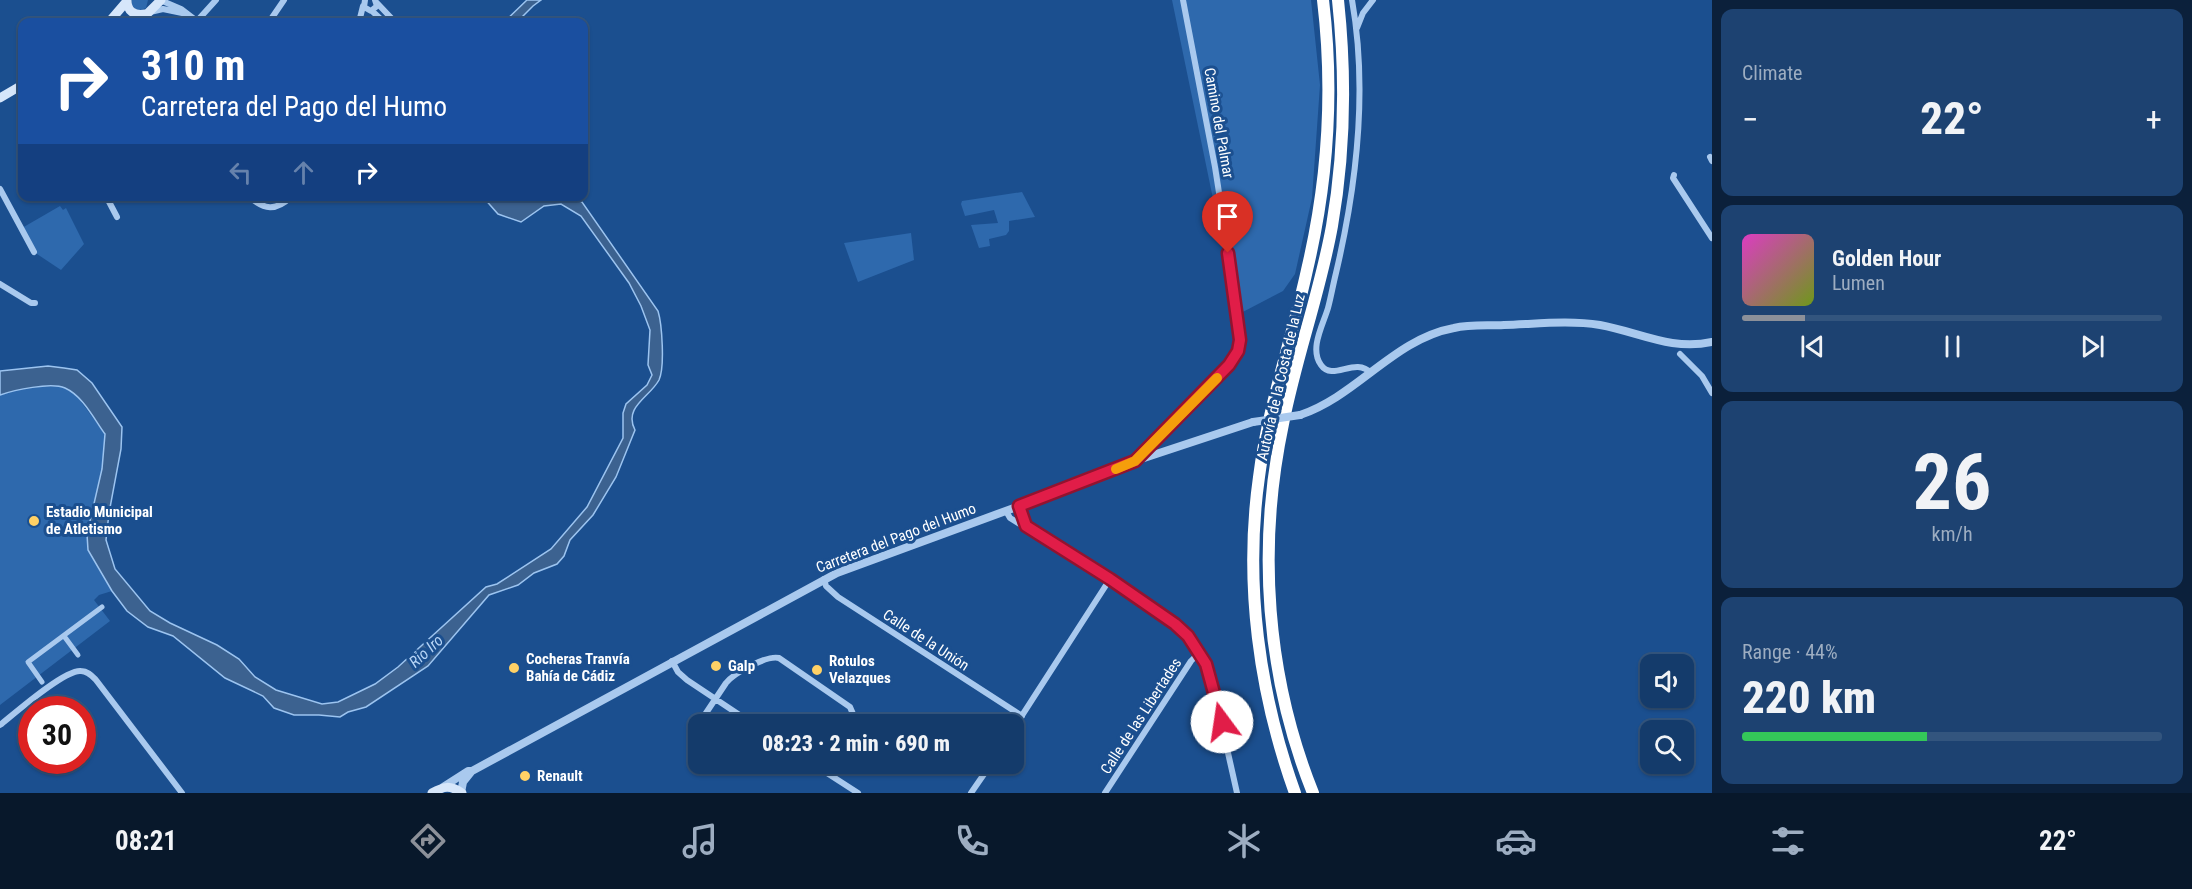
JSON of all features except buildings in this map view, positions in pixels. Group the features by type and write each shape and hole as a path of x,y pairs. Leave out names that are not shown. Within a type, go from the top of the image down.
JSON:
{"highway":[{"name":"Autovía de la Costa de la Luz","path":"1295,793 1270,706 1260,653 1253,580 1253,543 1257,490 1266,434 1307,271 1322,189 1328,122 1327,37 1323,0"},
{"name":"Autovía de la Costa de la Luz","path":"1313,793 1290,725 1276,659 1270,611 1268,541 1273,480 1283,423 1321,274 1332,225 1340,172 1344,71 1338,0"}],"main road":[{"path":"127,1 128,8 132,13 138,15 147,12 153,0"},
{"path":"137,18 160,0"},
{"path":"112,18 127,1"},
{"path":"0,98 18,87"},
{"path":"432,793 443,787 454,788 462,793"}],"street":[{"path":"160,0 178,7"},
{"path":"172,0 192,18"},
{"path":"200,18 216,0"},
{"path":"272,18 284,0"},
{"name":"Camino del Palmar","path":"1135,461 1229,365 1240,345 1240,327 1215,168 1183,0"},
{"path":"1352,0 1357,28 1360,78 1355,171 1347,225 1328,307 1317,339 1316,351 1319,364 1324,369 1334,372 1355,366 1368,369 1371,373 1414,343 1457,327 1584,323 1611,327 1665,343 1712,342"},
{"path":"1357,28 1363,13 1373,0"},
{"path":"363,2 365,9 379,18"},
{"path":"360,18 363,2"},
{"path":"363,18 376,8 376,2"},
{"path":"376,2 391,18"},
{"path":"147,12 163,9 187,14"},
{"path":"1674,175 1673,178 1712,237"},
{"path":"0,189 34,252"},
{"path":"109,201 117,217"},
{"path":"253,201 260,207 269,208 285,201"},
{"path":"0,284 31,303 35,303"},
{"path":"1680,354 1702,376 1712,393"},
{"name":"Carretera del Pago del Humo","path":"443,787 468,771 472,771 672,661 850,567 1020,510 1135,461 1253,422 1300,415 1326,404 1371,373"},
{"path":"1020,510 1026,526"},
{"path":"1008,514 1110,579 1175,624 1188,636 1211,677 1237,793"},
{"name":"Calle de la Unión","path":"824,579 826,585 838,597 1019,714"},
{"path":"1023,714 1110,579"},
{"path":"42,682 28,662 102,607"},
{"path":"64,636 78,655"},
{"name":"Calle de las Libertades","path":"1105,793 1191,661 1199,653"},
{"path":"705,714 729,679 768,657 776,657 850,707 853,714"},
{"path":"672,661 678,672 714,700 737,714"},
{"path":"0,724 60,679 74,671 87,672 96,680 182,793"},
{"path":"462,793 463,782 472,771"},
{"path":"833,774 858,793"},
{"path":"971,793 984,774"}],"shaded area":[{"path":"132,0 148,0 146,8 138,11 132,6"},
{"path":"1172,0 1311,0 1320,85 1312,198 1295,274 1283,291 1237,315"},
{"path":"1022,192 1035,217 1009,221 1009,231 1006,235 989,239 990,246 979,248 971,225 998,223 994,210 965,216 962,201"},
{"path":"60,206 63,210 66,208 84,244 61,270 34,252 22,228"},
{"path":"911,233 914,260 858,282 844,243"},
{"path":"64,387 76,395 105,434 102,469 87,534 99,570 112,591 99,595 94,600 110,621 0,705 0,395 15,389"}],"water":[{"path":"527,0 541,0 521,18 508,18"},
{"name":"Rio Iro","path":"487,201 582,202 658,311 661,325 662,366 659,380 632,415 635,430 616,477 593,515 570,540 564,556 557,564 534,573 518,585 489,595 428,666 366,707 340,717 294,715 274,708 263,696 225,678 173,636 148,627 127,611 112,591 88,550 87,534 102,469 105,434 83,402 65,388 42,386 0,395 0,371 48,366 77,370 92,383 122,427 121,449 106,540 115,569 150,611 217,645 239,659 255,677 276,690 322,704 338,702 375,684 398,667 486,587 497,584 551,549 587,507 623,438 623,413 626,404 647,385 652,375 648,365 650,330 629,283 581,216 561,204 544,206 521,222 498,214"}],"slow traffic":[{"path":"1116,469 1135,461 1217,378"}],"place":[{"name":"Estadio Municipal de Atletismo","path":"34,521"},
{"name":"Galp","path":"716,666"},
{"name":"Cocheras Tranvía Bahía de Cádiz","path":"514,668"},
{"name":"Rotulos Velazques","path":"817,670"},
{"name":"Renault","path":"525,776"}],"route":[{"path":"1222,722 1206,664 1188,636 1175,624 1110,579 1026,526 1019,506 1135,461 1229,365 1240,345 1240,327 1228,253"}]}
